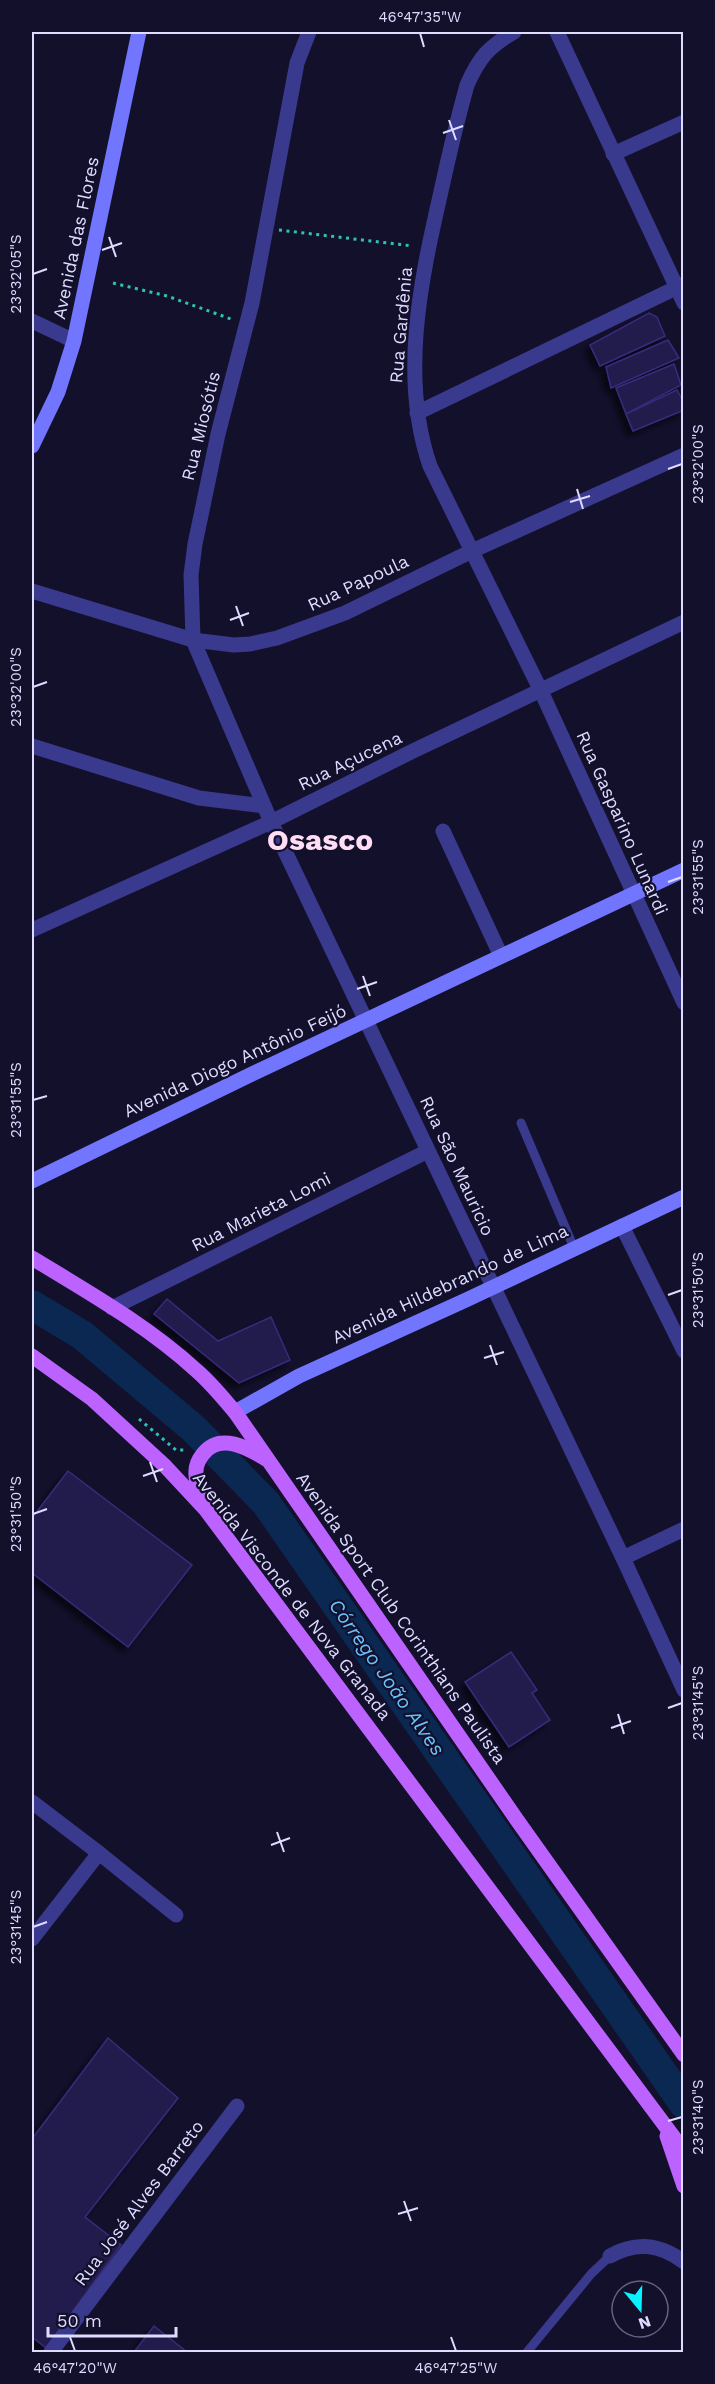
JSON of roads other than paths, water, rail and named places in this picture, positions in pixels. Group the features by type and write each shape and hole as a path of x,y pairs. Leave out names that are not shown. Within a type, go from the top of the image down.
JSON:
{"main road":[{"name":"Avenida das Flores","path":"32,446 58,392 74,341 139,32"},
{"name":"Avenida Diogo Antônio Feijó","path":"32,1181 252,1074 684,870"},
{"name":"Avenida Hildebrando de Lima","path":"235,1412 299,1376 684,1197"},
{"name":"Avenida Sport Club Corinthians Paulista","path":"32,1258 112,1308 198,1371 235,1412 510,1810 684,2055"},
{"name":"Avenida Visconde de Nova Granada","path":"32,1356 92,1399 165,1466 206,1510 684,2151"},
{"path":"206,1510 196,1467 205,1452 216,1445 230,1443 251,1450 268,1460"},
{"path":"664,2125 684,2186"}],"street":[{"name":"Rua Miosótis","path":"271,822 193,640 191,574 213,455 252,303 297,63 309,32"},
{"name":"Rua Gardênia","path":"514,32 497,42 477,63 467,85 428,248 414,362 417,413 422,441 430,466 541,691"},
{"path":"557,32 613,154 680,286 684,303"},
{"path":"613,154 684,122"},
{"path":"417,413 680,286"},
{"path":"32,321 74,341"},
{"name":"Rua Papoula","path":"32,591 193,640 234,645 250,644 277,638 345,613 472,551 684,454"},
{"name":"Rua Açucena","path":"32,930 271,822 684,622"},
{"name":"Rua Gasparino Lunardi","path":"541,691 684,1003"},
{"path":"32,746 199,798 264,806"},
{"name":"Rua São Mauricio","path":"271,822 684,1690"},
{"path":"443,831 501,956"},
{"name":"Rua Marieta Lomi","path":"112,1308 428,1150"},
{"path":"622,1226 684,1351"},
{"path":"623,1558 684,1528"},
{"path":"32,1802 176,1915"},
{"path":"32,1939 99,1853"},
{"name":"Rua José Alves Barreto","path":"51,2352 237,2106"},
{"path":"610,2256 622,2249 653,2246 684,2262"}],"lane":[{"path":"521,1123 574,1248"},
{"path":"526,2352 591,2274 610,2256"}],"waterway":[{"name":"Córrego João Alves","path":"32,1305 82,1335 194,1429 266,1503 684,2104"}],"district":[{"name":"Osasco","path":"320,840"}]}
